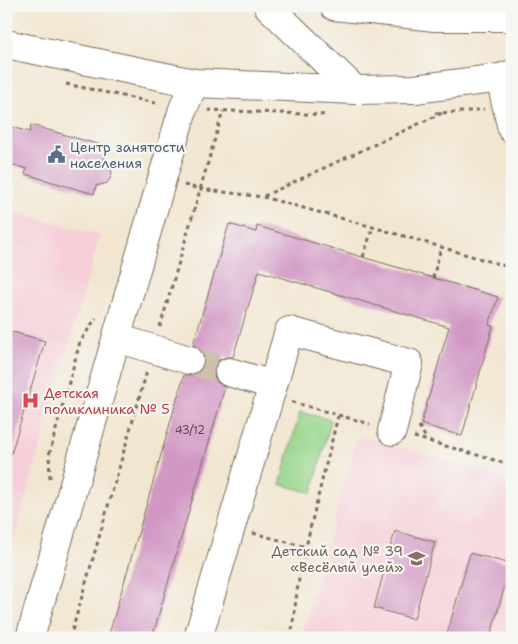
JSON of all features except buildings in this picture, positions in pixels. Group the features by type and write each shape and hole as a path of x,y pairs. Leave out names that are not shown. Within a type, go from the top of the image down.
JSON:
{"street":[{"path":"268,6 355,90"},
{"path":"334,6 435,17 508,14"},
{"path":"6,44 194,83 355,90 415,89 506,76 512,129"},
{"path":"30,638 183,109 194,83"},
{"path":"198,638 289,331 409,363 392,431"},
{"path":"117,338 189,360"},
{"path":"229,372 273,385"}],"path":[{"path":"263,197 443,113"},
{"path":"200,189 263,197 512,268"},
{"path":"363,258 373,227"},
{"path":"433,278 441,247"},
{"path":"291,638 298,584 338,416"},
{"path":"257,534 306,547"}],"shaded area":[{"name":"Детская поликлиника № 5","path":"6,209 100,235 6,568"},
{"name":"Детский сад № 39 «Весёлый улей»","path":"358,435 512,480 512,638 301,638"}],"green space":[{"path":"300,412 331,420 312,493 280,484"}],"tunnel":[{"path":"189,360 229,372"}],"place":[{"name":"Центр занятости населения","path":"56,155"},
{"name":"Детская поликлиника № 5","path":"30,401"},
{"name":"Детский сад № 39 «Весёлый улей»","path":"417,559"}]}
